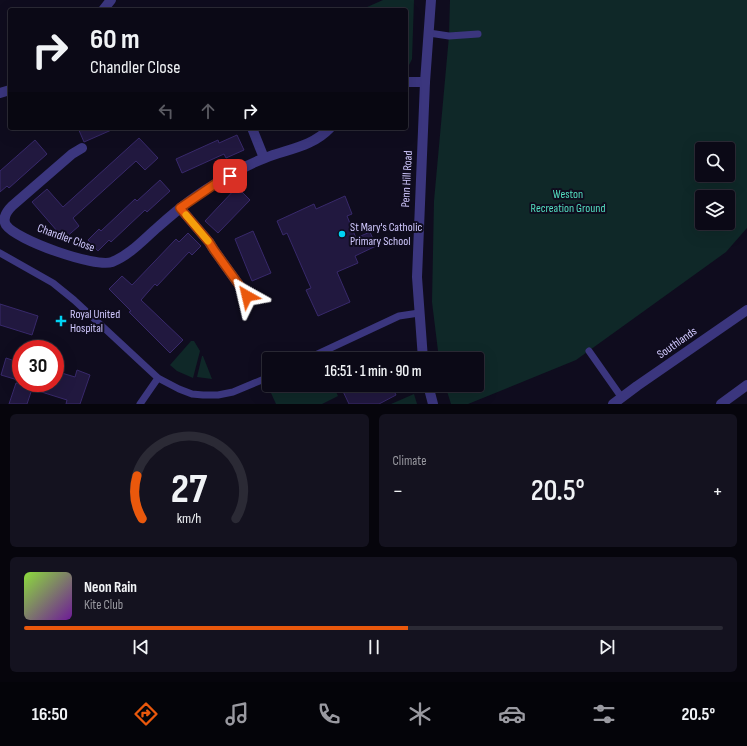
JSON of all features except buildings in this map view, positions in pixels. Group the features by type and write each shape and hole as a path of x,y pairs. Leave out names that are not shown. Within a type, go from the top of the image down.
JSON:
{"street":[{"path":"105,8 111,0"},
{"name":"Penn Hill Road","path":"422,352 417,277 425,82 431,0"},
{"path":"408,82 425,82"},
{"path":"253,130 264,158"},
{"name":"Chandler Close","path":"82,148 72,154 12,206 2,218 11,230 43,246 69,256 99,263 112,262 130,252 180,208 218,182 264,158 305,146 328,130"},
{"path":"180,208 209,242 247,296"},
{"name":"Southlands","path":"613,404 624,401 747,310"},
{"path":"721,404 747,385"},
{"path":"430,392 433,404"}],"lane":[{"path":"429,33 448,36 478,34"},
{"path":"0,253 53,283 74,300 158,378 179,389 192,394 218,395 233,392 262,380"},
{"path":"322,352 399,316 419,313"},
{"path":"589,351 624,401"},
{"path":"140,404 158,378"}],"green space":[{"path":"383,0 414,0 412,59 408,66 408,8 365,8"},
{"name":"Weston Recreation Ground","path":"450,0 747,0 747,228 726,252 576,360 468,404 451,404 447,392 484,392 484,352 438,352 432,302 434,201 449,36"},
{"path":"191,341 194,341 200,351 193,378 177,371 170,365"},
{"path":"203,356 212,379 197,377"},
{"path":"336,392 338,396 322,404 276,404 271,393"},
{"path":"414,394 417,404 391,404"}],"slow traffic":[{"path":"186,215 208,241"}],"place":[{"name":"St Mary's Catholic Primary School","path":"342,234"},
{"name":"Royal United Hospital","path":"61,321"}],"route":[{"path":"230,176 189,200 180,208 209,242 247,296"}]}
